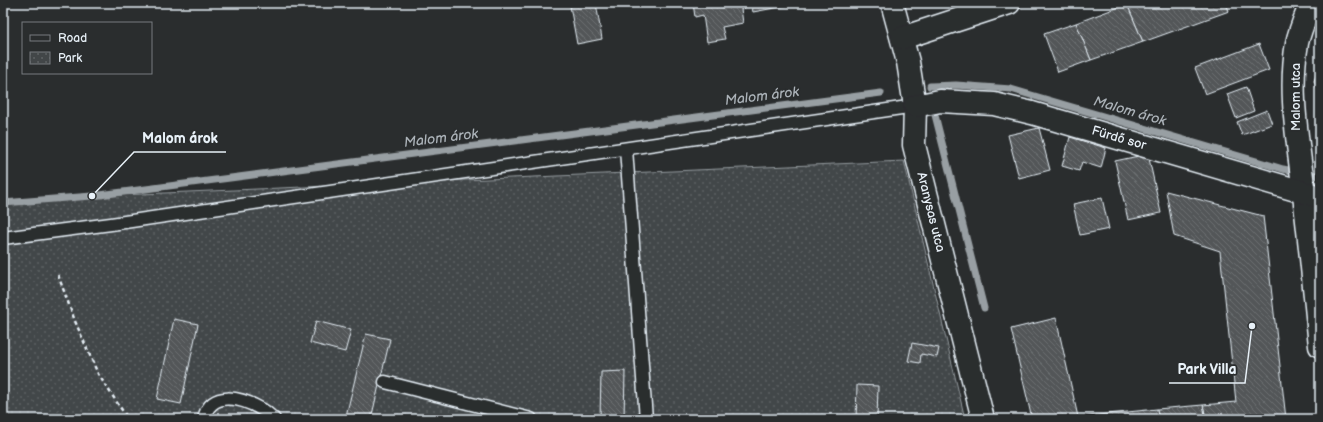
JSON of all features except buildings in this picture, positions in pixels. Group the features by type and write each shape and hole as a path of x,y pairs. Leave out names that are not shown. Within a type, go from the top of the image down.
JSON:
{"street":[{"name":"Aranysas utca","path":"892,3 908,62 915,106 914,145 983,419"},
{"path":"902,38 1009,3"},
{"name":"Malom utca","path":"1311,3 1304,19 1297,43 1294,87 1296,138 1312,195 1320,346"},
{"name":"Fürdő sor","path":"915,106 940,101 994,104 1032,112 1312,195"}],"lane":[{"path":"3,238 111,224 915,106"},
{"path":"626,149 646,419"},
{"path":"385,382 531,419"},
{"path":"204,419 206,411 216,401 228,398 247,402 263,410 274,419"}],"path":[{"path":"58,275 75,321 98,374 126,416 130,419"}],"green space":[{"path":"904,161 965,419 3,419 3,200"}],"waterway":[{"name":"Malom árok","path":"930,86 956,85 1011,89 1283,169 1320,176"},
{"name":"Malom árok","path":"3,203 92,196 881,93"},
{"path":"935,115 984,308"}],"place":[{"name":"Malom árok","path":"92,196"},
{"name":"Park Villa","path":"1252,326"}]}
